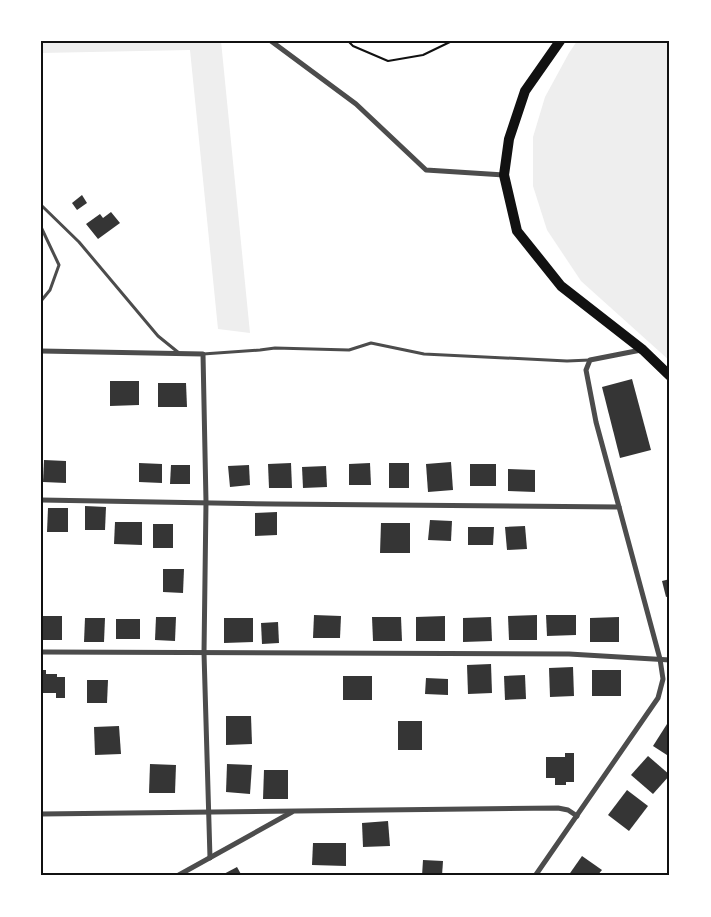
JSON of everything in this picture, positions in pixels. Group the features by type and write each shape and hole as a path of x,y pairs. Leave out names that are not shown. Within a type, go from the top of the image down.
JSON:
{"main road":[{"path":"560,41 525,91 509,139 504,176 517,231 561,286 643,350 670,376"}],"street":[{"path":"272,41 356,104 426,170 504,176"},
{"path":"41,350 203,354 206,502 204,653 210,858"},
{"path":"536,876 658,698 663,679 660,659 596,422 586,370 590,360 643,350"},
{"path":"41,500 619,508"},
{"path":"41,652 559,654 670,660"},
{"path":"41,814 558,808 568,810 577,816"},
{"path":"177,876 293,812"}],"lane":[{"path":"41,205 79,242 158,336 180,354"},
{"path":"41,227 59,265 50,290 41,301"},
{"path":"203,354 275,348 349,350 371,343 424,354 567,362 590,360"}],"path":[{"path":"348,41 353,46 388,60 423,55 452,41"}],"shaded area":[{"path":"41,41 221,41 250,333 218,329 190,50 41,53"},
{"path":"577,41 670,41 670,361 581,281 547,230 533,186 533,137 545,97"}],"building":[{"path":"82,195 87,203 77,210 72,203"},
{"path":"111,212 120,223 98,239 86,224 100,214 103,218"},
{"path":"632,379 651,450 620,458 602,387"},
{"path":"110,381 139,381 139,405 110,406"},
{"path":"158,383 186,383 187,407 158,407"},
{"path":"44,460 66,461 66,483 43,482"},
{"path":"451,462 453,490 428,492 426,464"},
{"path":"139,463 162,464 162,483 139,482"},
{"path":"291,463 292,488 269,488 268,464"},
{"path":"370,463 371,485 349,485 349,464"},
{"path":"389,463 409,463 409,488 389,488"},
{"path":"470,464 496,464 496,486 470,486"},
{"path":"171,465 190,465 190,484 170,484"},
{"path":"249,465 250,485 230,487 228,466"},
{"path":"326,466 327,487 303,488 302,467"},
{"path":"508,469 535,470 535,492 508,491"},
{"path":"85,506 106,507 105,530 85,530"},
{"path":"48,508 68,508 68,532 47,532"},
{"path":"277,512 277,535 255,536 255,513"},
{"path":"430,520 452,521 451,541 428,540"},
{"path":"115,522 142,522 142,545 114,544"},
{"path":"381,523 410,523 410,553 380,553"},
{"path":"153,524 173,524 173,548 153,548"},
{"path":"525,526 527,549 507,550 505,527"},
{"path":"468,527 494,527 493,545 468,545"},
{"path":"163,569 184,569 183,593 163,592"},
{"path":"670,579 670,596 666,597 662,581"},
{"path":"314,615 341,616 340,638 313,638"},
{"path":"537,615 537,640 509,640 508,616"},
{"path":"546,615 576,615 576,635 547,636"},
{"path":"42,616 62,616 62,640 41,640"},
{"path":"445,616 445,641 416,641 416,617"},
{"path":"156,617 176,617 175,641 155,640"},
{"path":"372,617 401,617 402,641 373,641"},
{"path":"491,617 492,641 463,642 463,618"},
{"path":"619,617 619,642 590,642 590,618"},
{"path":"85,618 105,618 104,642 84,642"},
{"path":"224,618 253,618 253,642 224,643"},
{"path":"116,619 140,619 140,639 116,639"},
{"path":"278,622 279,643 262,644 261,623"},
{"path":"491,664 492,693 468,694 467,665"},
{"path":"573,667 574,696 550,697 549,668"},
{"path":"41,670 46,670 46,674 57,674 57,677 65,677 65,698 56,698 56,693 41,693"},
{"path":"592,670 621,670 621,696 592,696"},
{"path":"525,675 526,699 505,700 504,676"},
{"path":"343,676 372,676 372,700 343,700"},
{"path":"426,678 448,679 448,695 425,694"},
{"path":"87,680 108,680 107,703 87,703"},
{"path":"226,716 251,716 252,744 226,745"},
{"path":"398,721 422,721 422,750 398,750"},
{"path":"667,724 670,725 670,757 653,746"},
{"path":"119,726 121,754 95,755 94,727"},
{"path":"565,753 574,753 574,782 566,782 566,785 555,785 555,778 546,778 546,757 565,757"},
{"path":"648,756 670,775 653,794 631,775"},
{"path":"150,764 176,765 175,793 149,793"},
{"path":"227,764 252,765 250,794 226,792"},
{"path":"264,770 288,770 288,799 263,799"},
{"path":"627,790 648,806 629,831 608,815"},
{"path":"388,821 390,846 363,847 362,823"},
{"path":"313,843 346,843 346,866 312,865"},
{"path":"582,856 602,870 597,876 568,876"},
{"path":"423,860 443,861 442,876 422,876"},
{"path":"237,867 242,876 220,876"}]}
